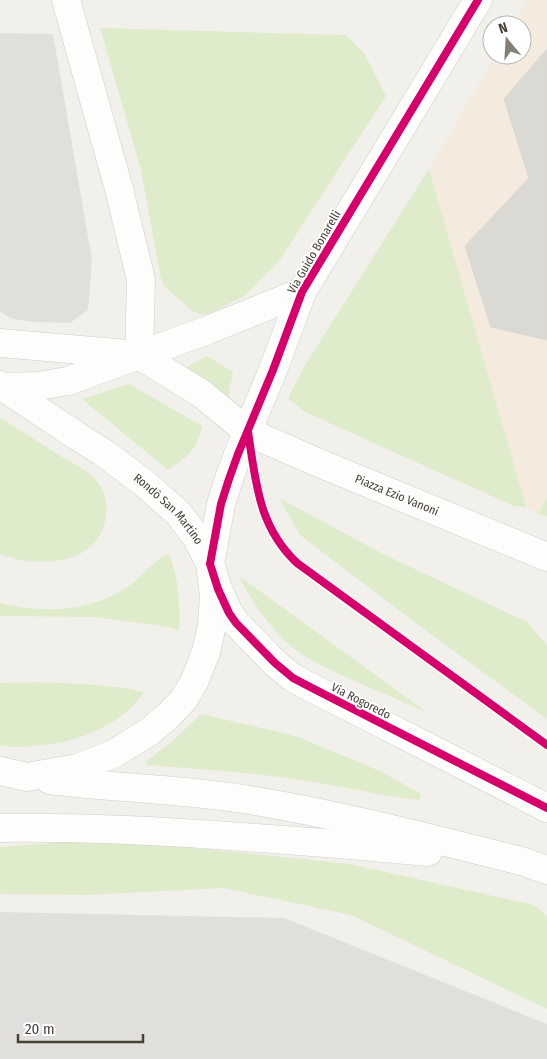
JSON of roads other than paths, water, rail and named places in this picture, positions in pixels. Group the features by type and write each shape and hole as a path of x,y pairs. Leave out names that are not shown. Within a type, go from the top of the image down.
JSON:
{"street":[{"path":"1,386 38,386 68,381 139,355 141,280 120,189 66,0"},
{"name":"Via Guido Bonarelli","path":"210,564 228,479 273,370 302,292 478,0"},
{"name":"Via Guido Bonarelli","path":"0,343 139,355 208,330 302,292"},
{"name":"Piazza Ezio Vanoni","path":"139,355 202,394 248,432 547,556"},
{"name":"Rondò San Martino","path":"0,771 27,777 77,768 115,753 149,732 184,699 194,682 206,652 212,625 214,595 210,564 197,538 178,513 144,483 104,453 1,386"},
{"name":"Via Rogoredo","path":"210,564 220,594 236,624 293,678 547,808"},
{"path":"0,777 27,777 242,798 361,821 521,860 547,870"},
{"path":"0,828 53,827 153,831 367,846 521,860"}]}
